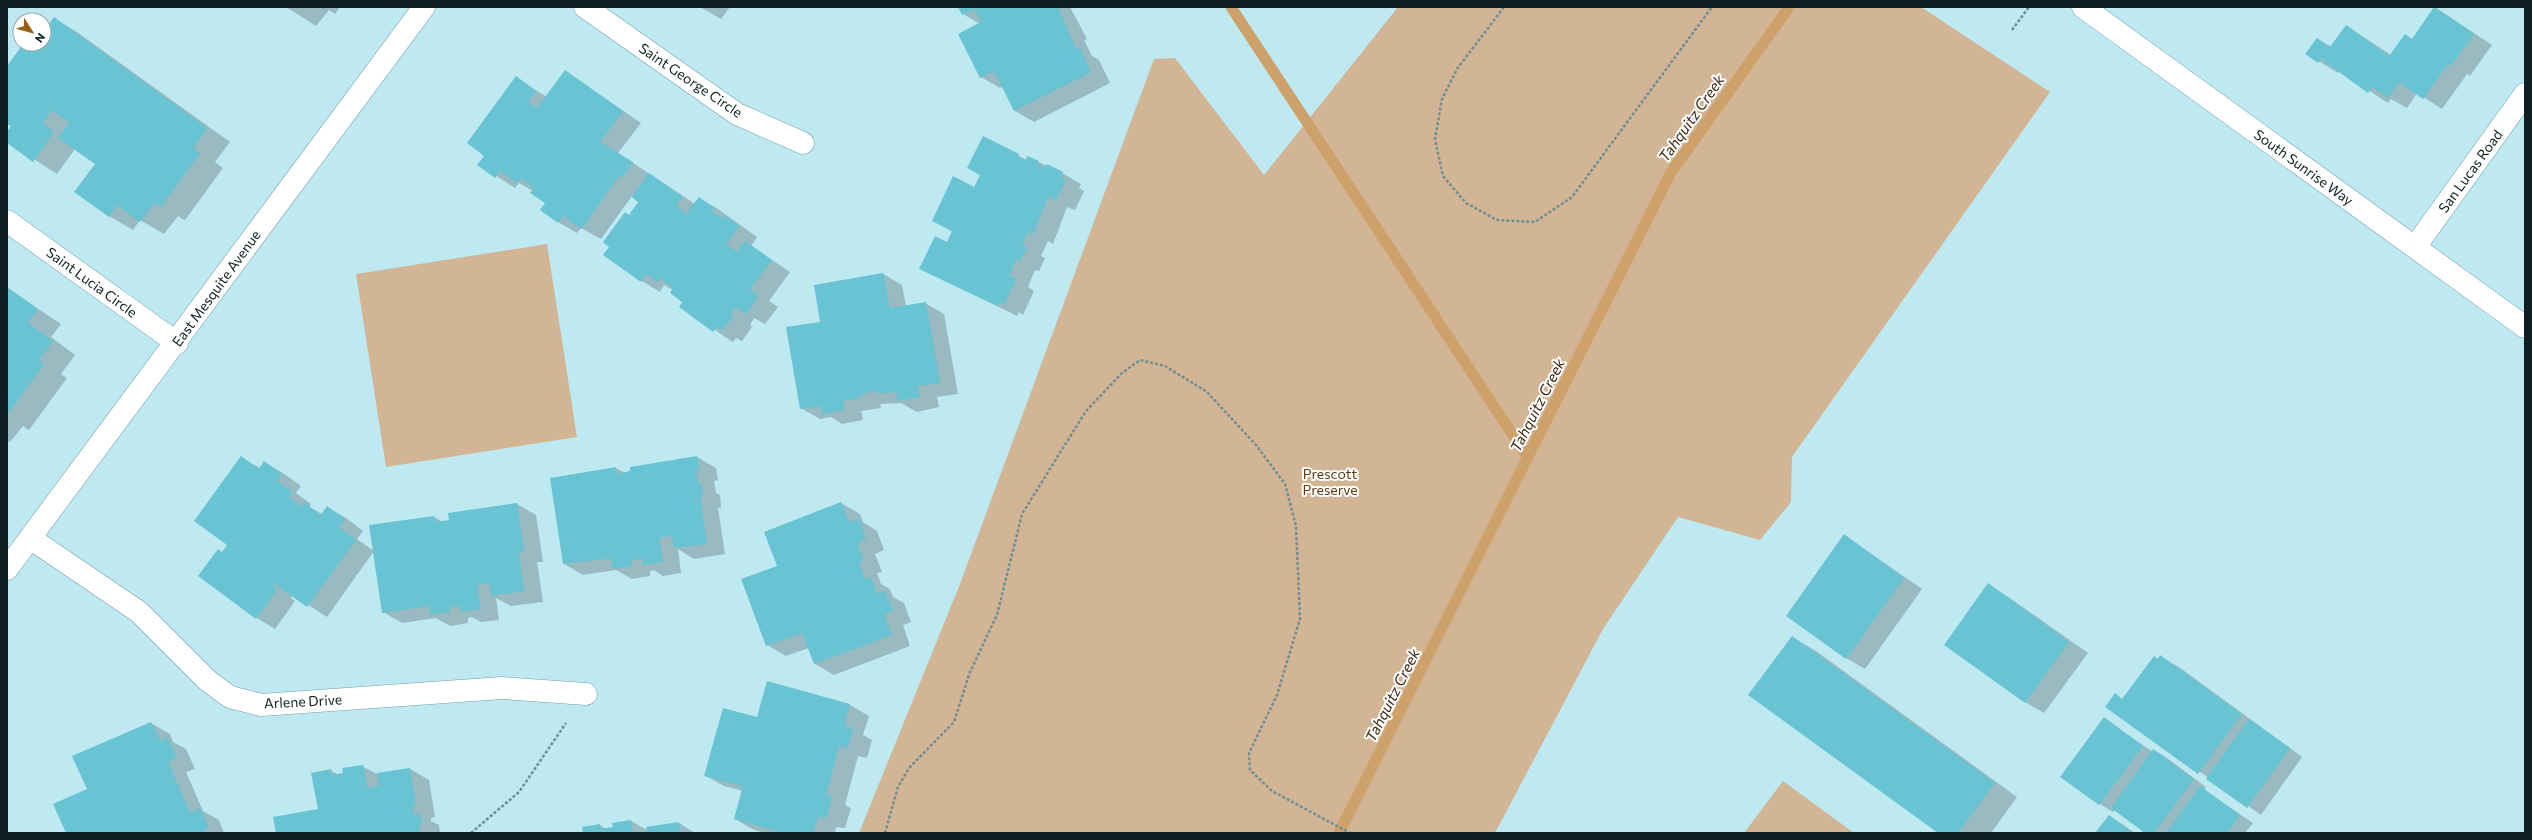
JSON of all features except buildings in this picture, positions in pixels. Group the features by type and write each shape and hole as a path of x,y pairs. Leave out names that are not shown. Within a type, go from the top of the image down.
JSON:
{"street":[{"name":"East Mesquite Avenue","path":"7,568 176,343 424,7"},
{"name":"Saint George Circle","path":"585,7 737,114 803,143"},
{"name":"South Sunrise Way","path":"2083,7 2525,327"},
{"name":"San Lucas Road","path":"2415,247 2525,94"},
{"name":"Saint Lucia Circle","path":"7,221 176,343"},
{"name":"Arlene Drive","path":"30,538 139,612 207,680 230,697 261,705 502,688 586,694"}],"path":[{"path":"1504,7 1457,69 1442,99 1434,139 1443,176 1466,203 1497,220 1535,222 1572,197 1712,7"},
{"path":"2012,30 2029,7"},
{"path":"885,833 898,787 906,774 954,722 970,672 997,615 1022,514 1086,411 1122,373 1140,360 1165,366 1207,392 1256,444 1285,484 1296,526 1300,619 1277,695 1249,753 1250,770 1272,791 1350,833"},
{"path":"471,833 518,792 586,694"}],"green space":[{"name":"Prescott Preserve","path":"1398,7 1921,7 2050,92 1792,457 1791,502 1760,540 1678,517 1603,629 1495,833 859,833 960,584 1154,59 1175,58 1264,175"},
{"path":"547,244 577,437 386,467 356,274"},
{"path":"1783,781 1854,833 1744,833"}],"waterway":[{"path":"1231,7 1528,458"},
{"name":"Tahquitz Creek","path":"1339,833 1670,174 1789,7"}]}
